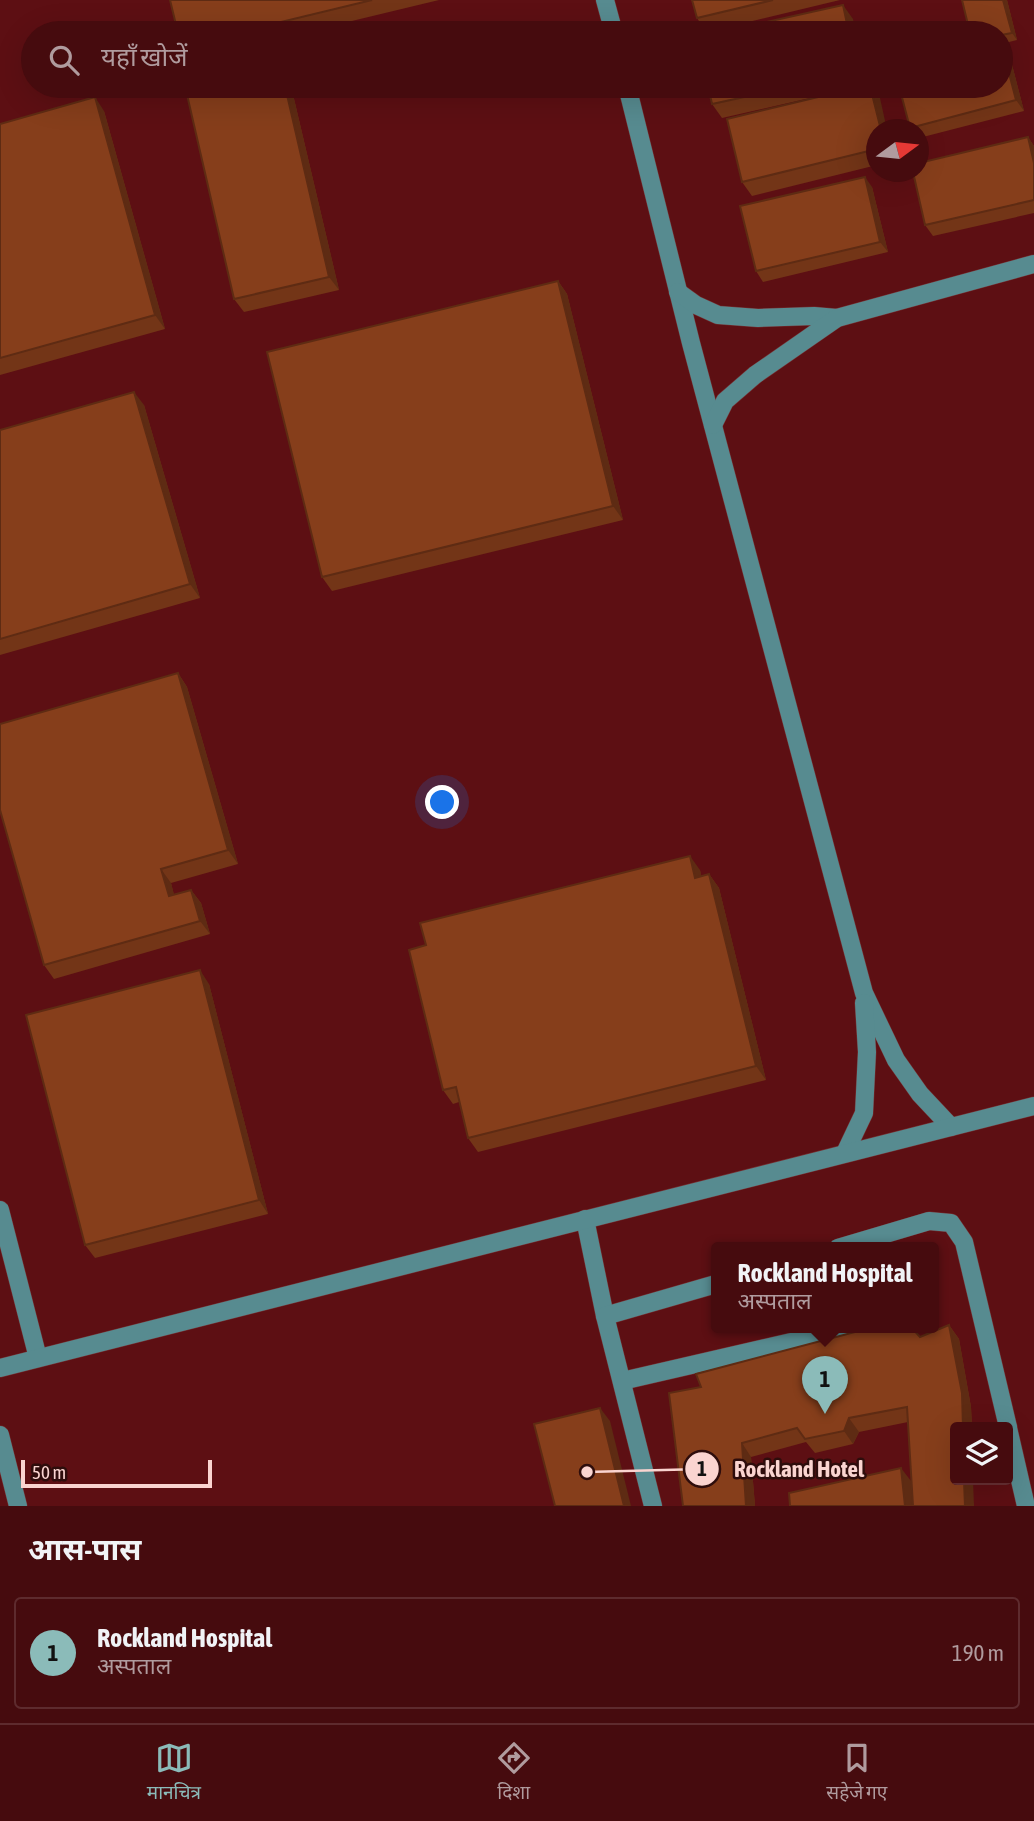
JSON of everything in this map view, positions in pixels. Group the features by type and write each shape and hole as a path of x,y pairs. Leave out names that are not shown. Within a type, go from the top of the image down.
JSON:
{"street":[{"path":"606,0 611,21"},
{"path":"630,98 678,292 864,993 896,1059 920,1094 951,1127"},
{"path":"678,292 718,315 836,318 1034,264"},
{"path":"713,425 725,401 755,375 836,318"},
{"path":"845,1153 864,1113 867,1052 864,993"},
{"path":"0,1368 1034,1105"},
{"path":"0,1210 38,1358"},
{"path":"585,1219 605,1317 653,1506"},
{"path":"893,1240 929,1221 951,1223 964,1242 1007,1422"},
{"path":"605,1317 711,1285"},
{"path":"622,1381 830,1333"},
{"path":"0,1435 18,1506"},
{"path":"1013,1449 1026,1506"}],"building":[{"path":"170,0 372,0 285,21 175,21"},
{"path":"692,0 773,0 697,18"},
{"path":"962,0 1003,0 1009,21 967,21"},
{"path":"843,5 846,21 771,21"},
{"path":"1013,88 1016,100 929,123 929,119 908,119 902,98 1013,98"},
{"path":"95,98 155,315 0,358 0,124"},
{"path":"188,98 288,98 329,277 234,299"},
{"path":"711,98 740,98 712,104"},
{"path":"814,98 873,98 878,119 866,119 866,152 742,182 727,119"},
{"path":"1028,137 1034,163 1034,200 925,225 915,182 929,182 929,161"},
{"path":"865,177 880,242 756,271 740,206"},
{"path":"558,281 613,506 322,577 267,352"},
{"path":"134,392 190,584 0,639 0,430"},
{"path":"178,673 228,850 161,869 169,896 191,890 200,921 44,965 0,810 0,724"},
{"path":"690,856 695,878 709,874 756,1066 468,1138 456,1087 443,1090 409,950 426,945 420,923"},
{"path":"200,970 259,1200 85,1245 26,1015"},
{"path":"949,1325 962,1393 963,1422 950,1422 950,1485 964,1485 965,1506 913,1506 907,1407 849,1418 844,1431 805,1439 797,1428 742,1443 746,1506 683,1506 669,1393 701,1387 696,1374 851,1333 916,1333 920,1337 939,1333 939,1329"},
{"path":"600,1408 624,1506 555,1506 534,1424"},
{"path":"901,1468 905,1506 790,1506 789,1493"}],"place":[{"name":"Rockland Hospital","path":"825,1414"},
{"name":"Rockland Hotel","path":"587,1472"}]}
